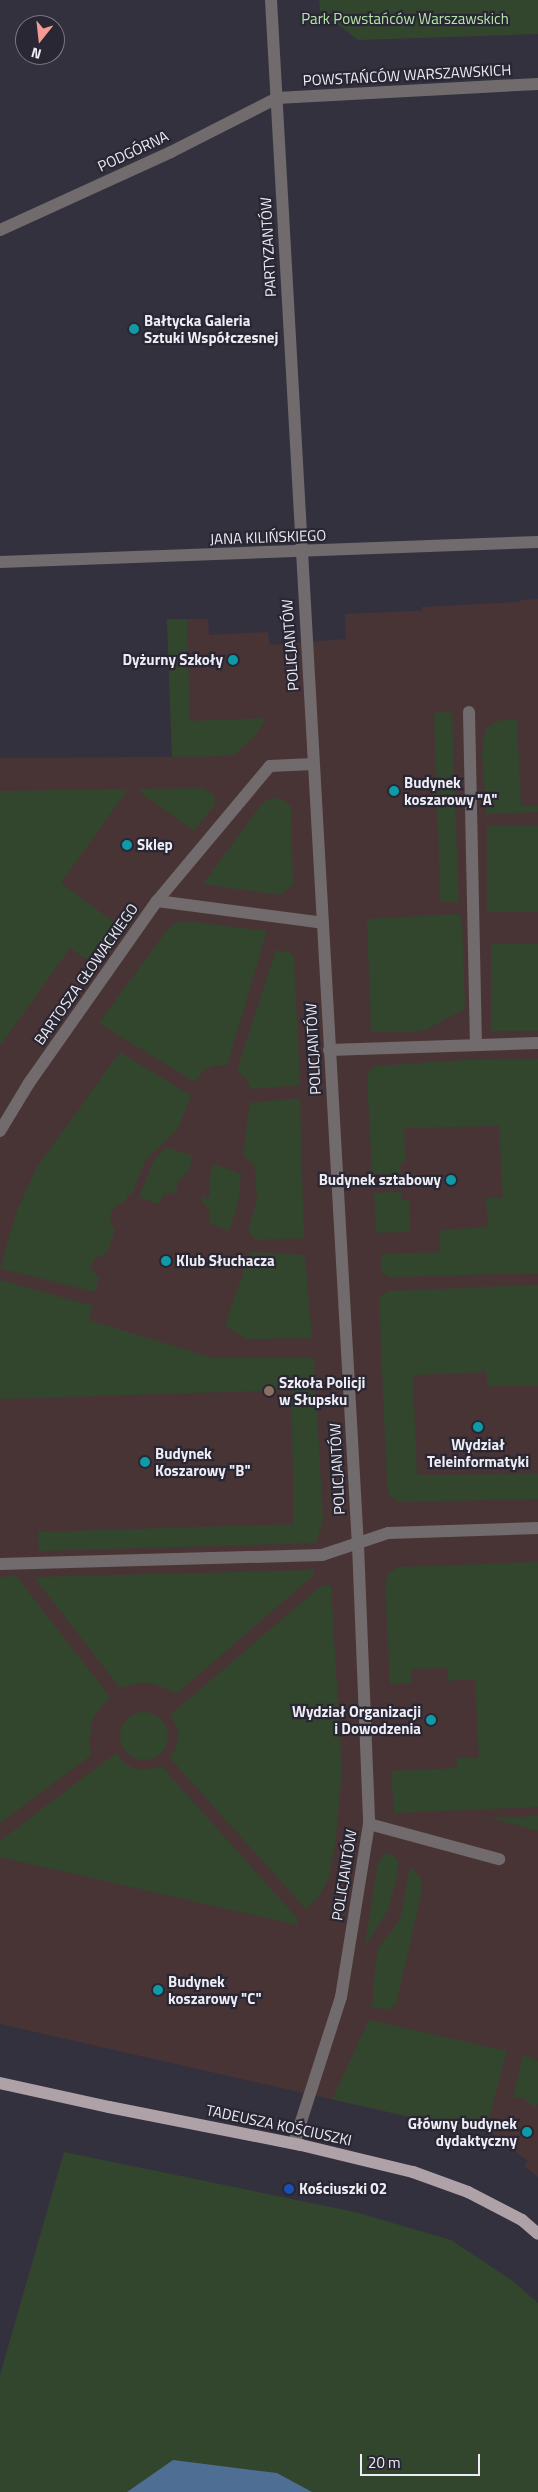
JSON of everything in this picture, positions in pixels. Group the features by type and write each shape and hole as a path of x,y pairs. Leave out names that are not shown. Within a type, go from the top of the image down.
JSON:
{"main road":[{"name":"TADEUSZA KOŚCIUSZKI","path":"0,2083 294,2144 413,2172 468,2192 522,2220 538,2234"}],"street":[{"name":"PARTYZANTÓW","path":"271,0 301,552"},
{"name":"POWSTAŃCÓW WARSZAWSKICH","path":"277,98 538,84"},
{"name":"PODGÓRNA","path":"0,230 171,152 277,98"},
{"name":"JANA KILIŃSKIEGO","path":"0,562 538,542"},
{"name":"POLICJANTÓW","path":"294,2144 341,1997 369,1824 358,1544 301,552"},
{"path":"469,712 476,1045"},
{"path":"157,901 270,766 314,764"},
{"name":"BARTOSZA GŁOWACKIEGO","path":"0,1131 30,1083 157,901 323,923"},
{"path":"329,1050 538,1043"},
{"path":"0,1564 322,1555 388,1533 538,1528"},
{"path":"369,1824 499,1858"}],"shaded area":[{"name":"Szkoła Policji w Słupsku","path":"538,599 538,2177 524,2166 528,2161 472,2119 462,2129 0,2024 0,758 172,757 167,619 208,619 209,635 268,632 270,645 346,639 345,614 413,611 422,610 422,607 520,602 520,600"}],"green space":[{"name":"Park Powstańców Warszawskich","path":"319,0 538,0 538,34 358,40 320,10"},
{"path":"167,619 187,619 190,721 266,718 256,735 237,753 229,756 172,757"},
{"path":"452,712 459,902 441,903 434,713"},
{"path":"502,720 517,720 521,806 538,806 538,812 486,814 482,753 484,737 487,728 493,723"},
{"path":"203,788 214,795 215,804 194,831 136,789"},
{"path":"128,789 61,883 123,929 96,966 70,948 0,1046 0,791"},
{"path":"274,798 284,800 291,807 293,885 279,895 203,884 263,802"},
{"path":"487,826 538,826 538,912 487,912"},
{"path":"459,914 462,920 465,1009 425,1030 371,1032 367,919"},
{"path":"186,921 267,931 227,1065 214,1065 203,1071 195,1082 99,1023 164,934 175,923"},
{"path":"491,944 538,944 538,1031 491,1031"},
{"path":"276,950 289,952 294,956 300,1085 251,1089 246,1078 237,1070"},
{"path":"120,1052 191,1096 177,1130 146,1159 132,1194 128,1194 125,1202 118,1204 112,1210 110,1220 115,1230 107,1253 94,1259 91,1268 99,1279 95,1292 0,1268 18,1208 37,1167"},
{"path":"538,1059 538,1273 389,1277 382,1273 382,1254 440,1252 439,1230 488,1227 486,1198 503,1197 499,1126 404,1128 406,1161 401,1163 400,1175 372,1174 367,1078 370,1070 375,1066 464,1060"},
{"path":"300,1098 304,1238 255,1240 248,1229 257,1200 255,1167 243,1155 250,1103"},
{"path":"166,1147 193,1156 189,1170 176,1184 178,1192 164,1194 159,1204 139,1197 153,1162"},
{"path":"214,1164 241,1174 238,1204 229,1231 209,1223 210,1211 201,1200 203,1196 207,1198 210,1195 209,1177"},
{"path":"401,1192 401,1200 409,1199 410,1232 376,1233 374,1193"},
{"path":"250,1252 305,1255 312,1338 247,1339 225,1326"},
{"path":"0,1280 93,1306 89,1320 213,1358 314,1358 323,1520 316,1543 39,1551 38,1532 294,1524 291,1390 0,1399"},
{"path":"538,1285 538,1386 488,1386 486,1372 413,1375 417,1475 538,1474 538,1499 398,1502 389,1494 387,1486 379,1297 388,1291"},
{"path":"538,1562 538,1807 394,1813 391,1771 457,1768 456,1758 479,1757 475,1679 448,1681 447,1668 411,1669 411,1683 390,1684 385,1584 388,1573 398,1567"},
{"path":"314,1570 314,1575 177,1693 151,1683 138,1683 120,1688 34,1577"},
{"path":"16,1576 110,1697 93,1718 89,1742 91,1755 0,1823 0,1577"},
{"path":"321,1586 331,1586 342,1771 335,1846 328,1880 318,1897 306,1909 170,1758 176,1748 178,1729 170,1715"},
{"path":"144,1712 153,1714 161,1719 166,1727 168,1736 166,1745 161,1753 153,1758 144,1760 135,1758 127,1753 122,1745 120,1736 122,1727 127,1719 135,1714"},
{"path":"116,1753 123,1762 133,1768 144,1770 161,1766 297,1918 298,1925 0,1857 0,1841"},
{"path":"538,1816 538,1831 491,1818"},
{"path":"387,1853 394,1856 399,1862 396,1881 388,1910 365,1946 377,1867 381,1858"},
{"path":"410,1867 418,1874 422,1881 422,1891 396,2004 388,2010 372,2007 377,1950 400,1919"},
{"path":"369,2020 507,2051 486,2129 472,2119 462,2129 332,2099"},
{"path":"523,2054 538,2061 538,2103 535,2108 521,2097 513,2098"},
{"path":"64,2152 355,2212 451,2240 514,2282 538,2303 538,2492 0,2492 0,2375"}],"water":[{"path":"173,2460 277,2473 312,2492 127,2492"}],"place":[{"name":"Bałtycka Galeria Sztuki Współczesnej","path":"134,329"},
{"name":"Dyżurny Szkoły","path":"233,660"},
{"name":"Budynek koszarowy \"A\"","path":"394,791"},
{"name":"Sklep","path":"127,845"},
{"name":"Budynek sztabowy","path":"451,1180"},
{"name":"Klub Słuchacza","path":"166,1261"},
{"name":"Szkoła Policji w Słupsku","path":"269,1391"},
{"name":"Wydział Teleinformatyki","path":"478,1427"},
{"name":"Budynek Koszarowy \"B\"","path":"145,1462"},
{"name":"Wydział Organizacji i Dowodzenia","path":"431,1720"},
{"name":"Budynek koszarowy \"C\"","path":"158,1990"},
{"name":"Główny budynek dydaktyczny","path":"527,2132"},
{"name":"Kościuszki 02","path":"289,2189"}]}
